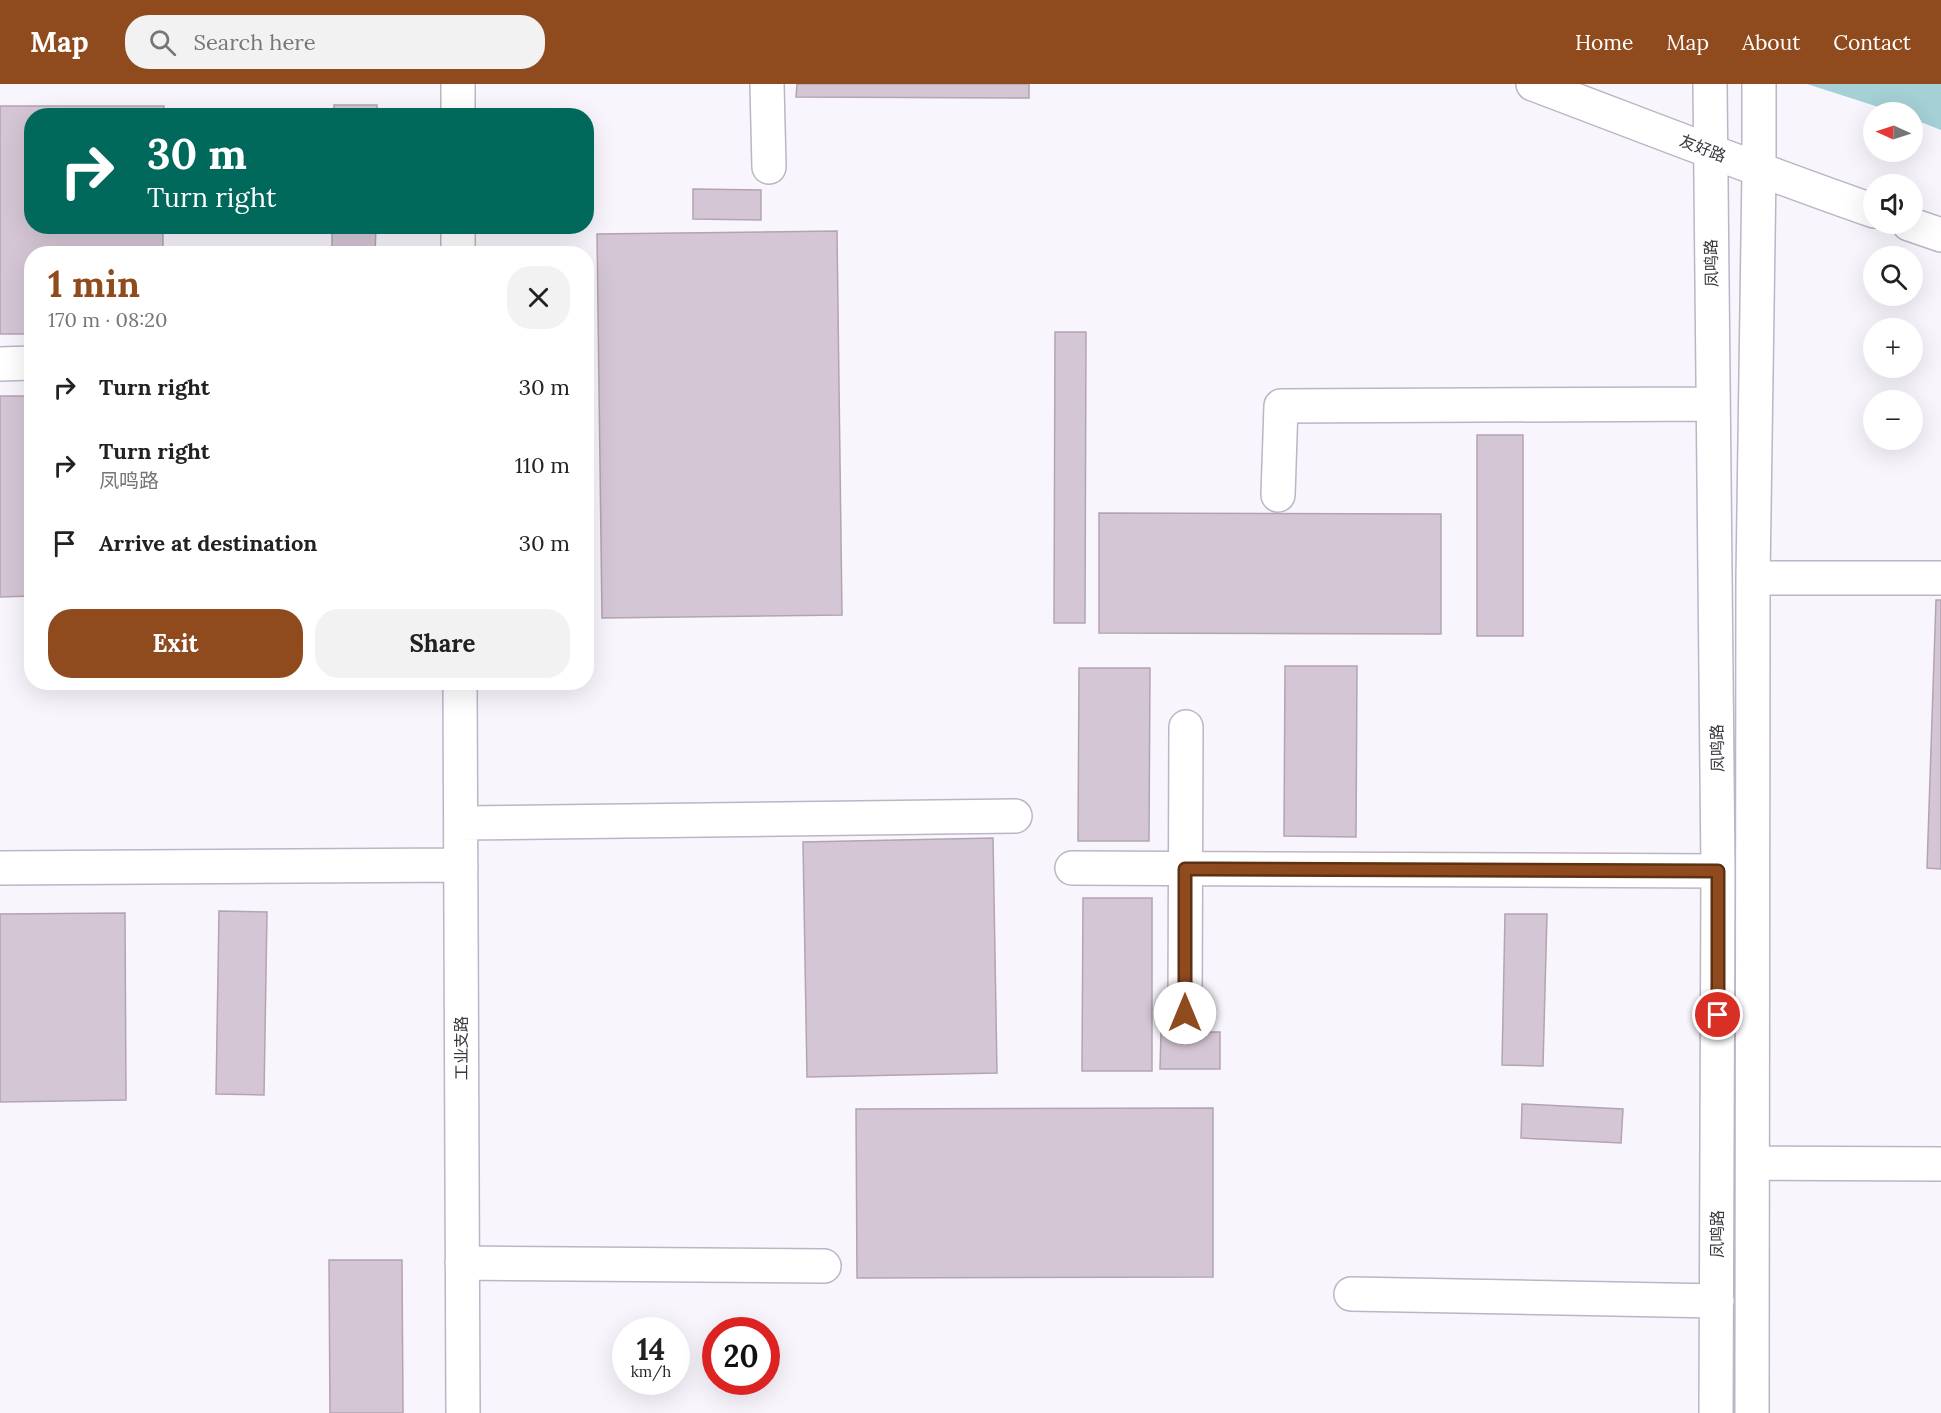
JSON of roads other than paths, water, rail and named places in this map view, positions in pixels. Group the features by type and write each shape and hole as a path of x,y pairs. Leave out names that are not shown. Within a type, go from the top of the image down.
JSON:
{"street":[{"path":"458,84 458,108"},
{"path":"767,84 769,167"},
{"name":"友好路","path":"1533,84 1759,171 1863,207"},
{"name":"凤鸣路","path":"1710,84 1718,871 1716,1413"},
{"path":"1752,1413 1754,578 1759,84"},
{"path":"1923,229 1941,235"},
{"path":"0,363 24,363"},
{"path":"1278,495 1281,406 1713,404"},
{"path":"1754,578 1941,578"},
{"name":"工业支路","path":"460,690 463,1413"},
{"path":"1185,1013 1186,727"},
{"path":"461,823 1015,816"},
{"path":"0,868 461,865"},
{"path":"1072,868 1718,871"},
{"path":"1754,1163 1941,1164"},
{"path":"462,1263 824,1266"},
{"path":"1351,1294 1717,1301"}],"water":[{"path":"1807,84 1941,84 1941,130 1923,123 1923,102 1863,102"}]}
